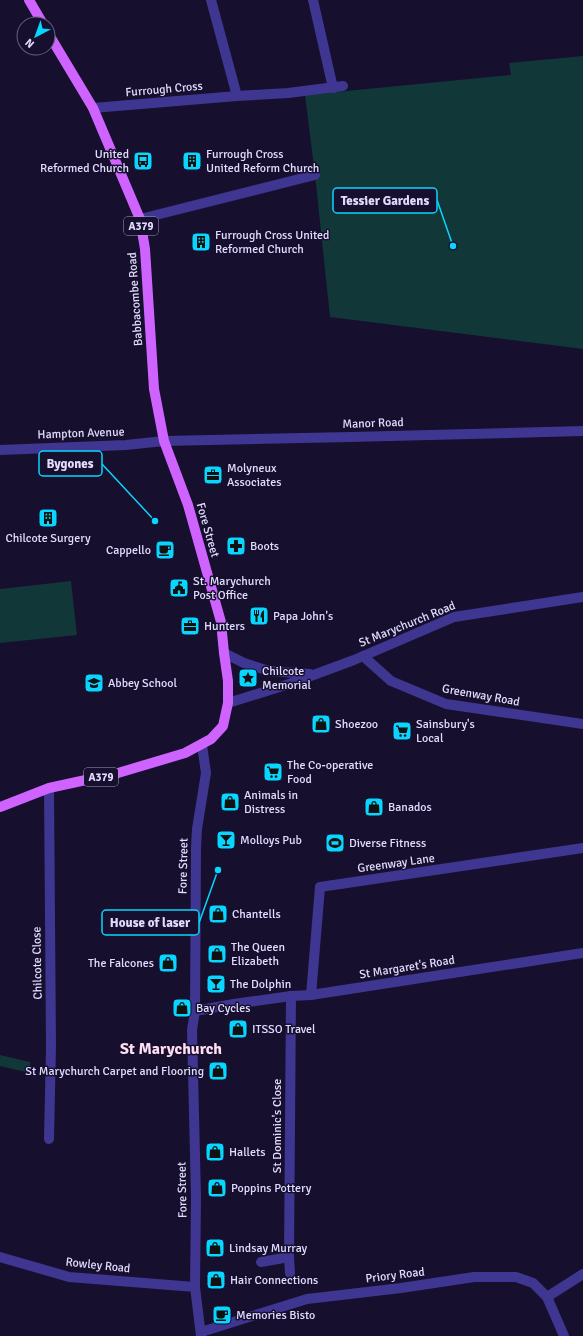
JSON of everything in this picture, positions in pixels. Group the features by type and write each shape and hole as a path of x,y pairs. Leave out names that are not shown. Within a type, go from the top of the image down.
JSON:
{"main road":[{"path":"29,0 38,16"},
{"name":"Babbacombe Road","path":"56,46 93,108 140,219 145,249 154,389 164,441"},
{"name":"Fore Street","path":"164,441 188,505 221,622 228,681 228,703 223,726 211,739 202,745"},
{"name":"A379","path":"0,807 49,788 118,773 186,753 202,745"}],"street":[{"path":"211,0 237,96"},
{"name":"Furrough Cross","path":"93,108 288,93 338,87 313,0"},
{"path":"140,219 315,175"},
{"name":"Manor Road","path":"164,441 583,430"},
{"name":"Hampton Avenue","path":"0,450 126,445 164,441"},
{"name":"St Marychurch Road","path":"228,703 363,656 454,617 583,596"},
{"name":"St Marychurch Road","path":"224,653 244,663 269,671 314,674"},
{"name":"Greenway Road","path":"363,656 392,681 446,704 583,724"},
{"name":"Fore Street","path":"201,1334 195,1287 196,1198 192,1030 194,1011 197,829 206,773 202,745"},
{"name":"Chilcote Close","path":"49,788 51,1047 49,1139"},
{"name":"Greenway Lane","path":"311,995 320,887 583,848"},
{"name":"St Margaret's Road","path":"194,1011 583,954"},
{"name":"St Dominic's Close","path":"290,1273 291,996"},
{"name":"Rowley Road","path":"0,1257 69,1277 195,1287"},
{"path":"262,1262 289,1257"},
{"path":"547,1297 583,1274"},
{"name":"Priory Road","path":"201,1334 307,1299 401,1288 474,1277 516,1277 533,1282 547,1297 564,1336"}],"green space":[{"path":"583,56 583,349 330,317 305,95 511,75 509,63"},
{"path":"71,581 77,635 0,643 0,589"},
{"path":"0,1055 30,1062 30,1073 0,1066"}],"place":[{"name":"United Reformed Church","path":"143,161"},
{"name":"Furrough Cross United Reform Church","path":"192,161"},
{"name":"Furrough Cross United Reformed Church","path":"201,242"},
{"name":"Tessier Gardens","path":"453,246"},
{"name":"Molyneux Associates","path":"213,475"},
{"name":"Chilcote Surgery","path":"48,518"},
{"name":"Bygones","path":"155,521"},
{"name":"Boots","path":"236,546"},
{"name":"Cappello","path":"165,550"},
{"name":"St. Marychurch Post Office","path":"179,588"},
{"name":"Papa John's","path":"259,616"},
{"name":"Hunters","path":"190,626"},
{"name":"Chilcote Memorial","path":"248,678"},
{"name":"Abbey School","path":"94,683"},
{"name":"Shoezoo","path":"321,724"},
{"name":"Sainsbury's Local","path":"402,731"},
{"name":"The Co-operative Food","path":"273,772"},
{"name":"Animals in Distress","path":"230,802"},
{"name":"Banados","path":"374,807"},
{"name":"Molloys Pub","path":"226,840"},
{"name":"Diverse Fitness","path":"335,843"},
{"name":"House of laser","path":"218,870"},
{"name":"Chantells","path":"218,914"},
{"name":"The Queen Elizabeth","path":"217,954"},
{"name":"The Falcones","path":"168,963"},
{"name":"The Dolphin","path":"216,984"},
{"name":"Bay Cycles","path":"182,1008"},
{"name":"ITSSO Travel","path":"238,1029"},
{"name":"St Marychurch Carpet and Flooring","path":"218,1071"},
{"name":"Hallets","path":"215,1152"},
{"name":"Poppins Pottery","path":"217,1188"},
{"name":"Lindsay Murray","path":"215,1248"},
{"name":"Hair Connections","path":"216,1280"},
{"name":"Memories Bisto","path":"222,1315"}],"district":[{"name":"St Marychurch","path":"171,1048"}]}
